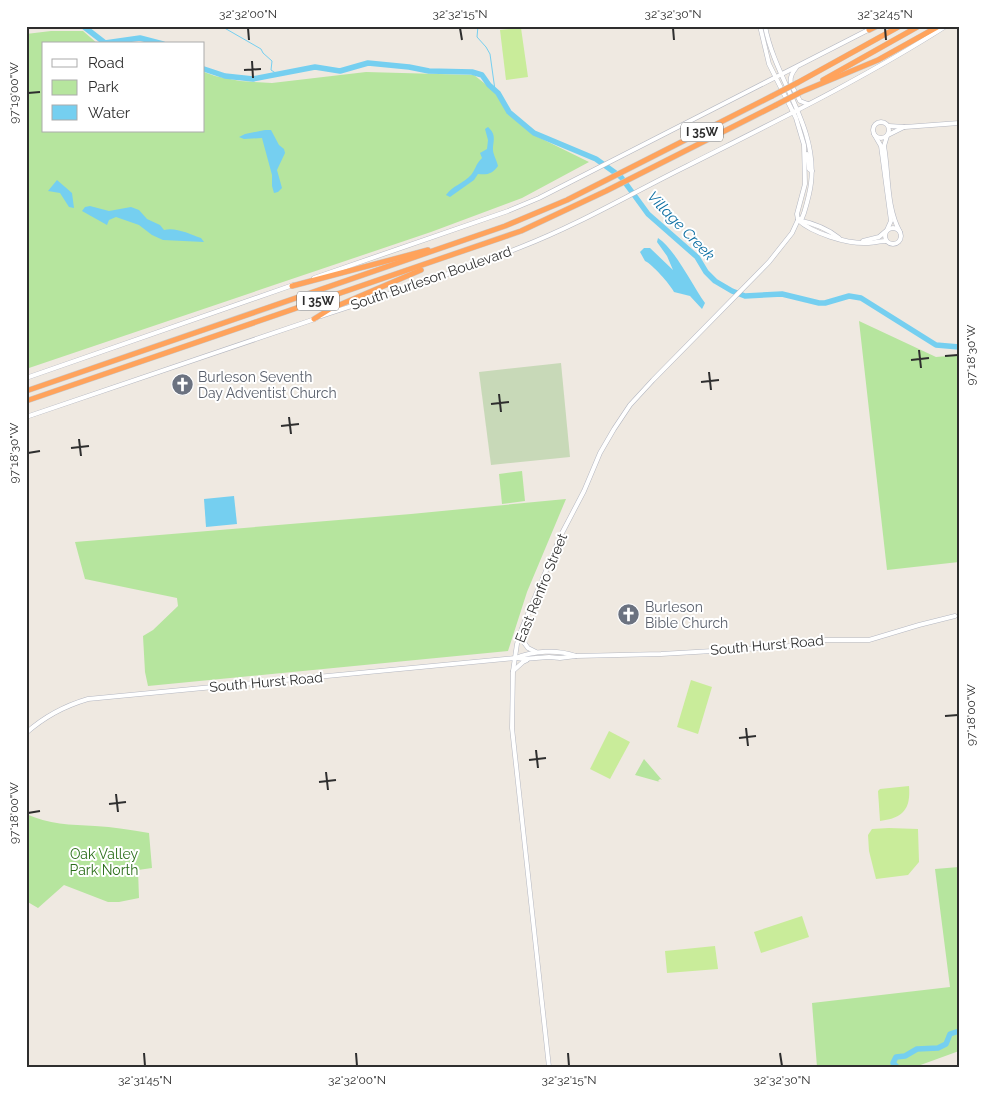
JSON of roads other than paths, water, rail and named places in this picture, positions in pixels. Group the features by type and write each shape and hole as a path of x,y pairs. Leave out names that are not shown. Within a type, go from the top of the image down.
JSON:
{"highway":[{"name":"I 35W","path":"26,391 525,219 797,84 900,26"},
{"name":"I 35W","path":"26,402 454,256 521,231 606,191 776,105 919,26"},
{"path":"801,92 878,60 939,26"},
{"path":"292,286 442,246 453,245"},
{"path":"314,319 330,309 454,256"}],"main road":[{"name":"East Renfro Street","path":"760,26 765,51 793,113 804,145 805,184 797,214 798,220"},
{"path":"765,26 771,52 781,75"},
{"name":"South Burleson Boulevard","path":"26,417 470,266 523,246 582,220 614,202 793,113 908,50 946,26"},
{"path":"26,378 508,211 539,198 621,157 873,27"},
{"path":"798,67 791,75 790,80 800,101 809,104"},
{"name":"East Renfro Street","path":"549,1067 512,728 513,671 520,636 537,590 561,535 584,491 600,453 614,429 636,399 782,247 798,220 802,218 810,190 812,171 810,148 798,110 781,75"},
{"path":"886,241 885,236 891,221 881,146 873,129 877,122 882,121 889,126 906,127 959,123"},
{"path":"798,220 805,226 832,238 867,243 886,241 891,244 897,244 902,237 892,212 884,146 890,131 889,126"},
{"path":"874,134 881,138 906,127"},
{"path":"804,145 809,169 812,171"},
{"path":"859,242 894,228 900,232"},
{"name":"South Hurst Road","path":"26,733 50,714 88,699 515,658 532,659 679,653 783,647 826,640 869,640 919,624 956,616"},
{"path":"520,636 528,648 541,653"},
{"name":"South Hurst Road","path":"515,658 524,655 557,652 576,656"},
{"path":"513,671 523,662 532,659"}],"water":[{"path":"488,127 494,135 493,152 498,166 490,173 478,174 474,180 450,197 446,195 451,189 471,175 482,158 480,153 487,149 488,140 485,129"},
{"path":"271,130 285,153 277,170 282,188 274,193 272,175 262,138 244,139 239,137"},
{"path":"57,180 72,193 74,208 69,207 60,193 48,191"},
{"path":"90,206 109,211 131,207 139,210 147,219 160,225 164,230 182,231 201,238 204,242 163,240 152,235 139,225 116,217 109,220 107,225 82,211 85,207"},
{"path":"658,238 671,250 705,303 702,309 690,296 674,292 661,275 645,261 640,252 644,248 650,248 673,270 667,256 657,242"},
{"path":"234,496 237,524 206,527 204,499"}],"waterway":[{"name":"Village Creek","path":"83,26 104,42"},
{"path":"221,26 261,49 272,61 271,70 277,74"},
{"path":"478,26 477,37 490,54 495,90"},
{"name":"Village Creek","path":"112,42 140,38 155,42"},
{"name":"Village Creek","path":"205,69 225,76 253,79 315,67 340,71 368,63 429,71 472,72 482,75 498,93 509,112 534,133 596,159 621,177 648,214 697,257 706,272 715,281 732,291 745,296 782,294 819,303 849,296 861,298 936,345 959,347"},
{"path":"897,1067 893,1063 896,1057 905,1056 917,1049 938,1048 946,1044 950,1034 959,1031"}],"place":[{"name":"Burleson Seventh Day Adventist Church","path":"182,385"},
{"name":"Burleson Bible Church","path":"629,615"}],"park label":[{"name":"Oak Valley Park North","path":"104,862"}]}
